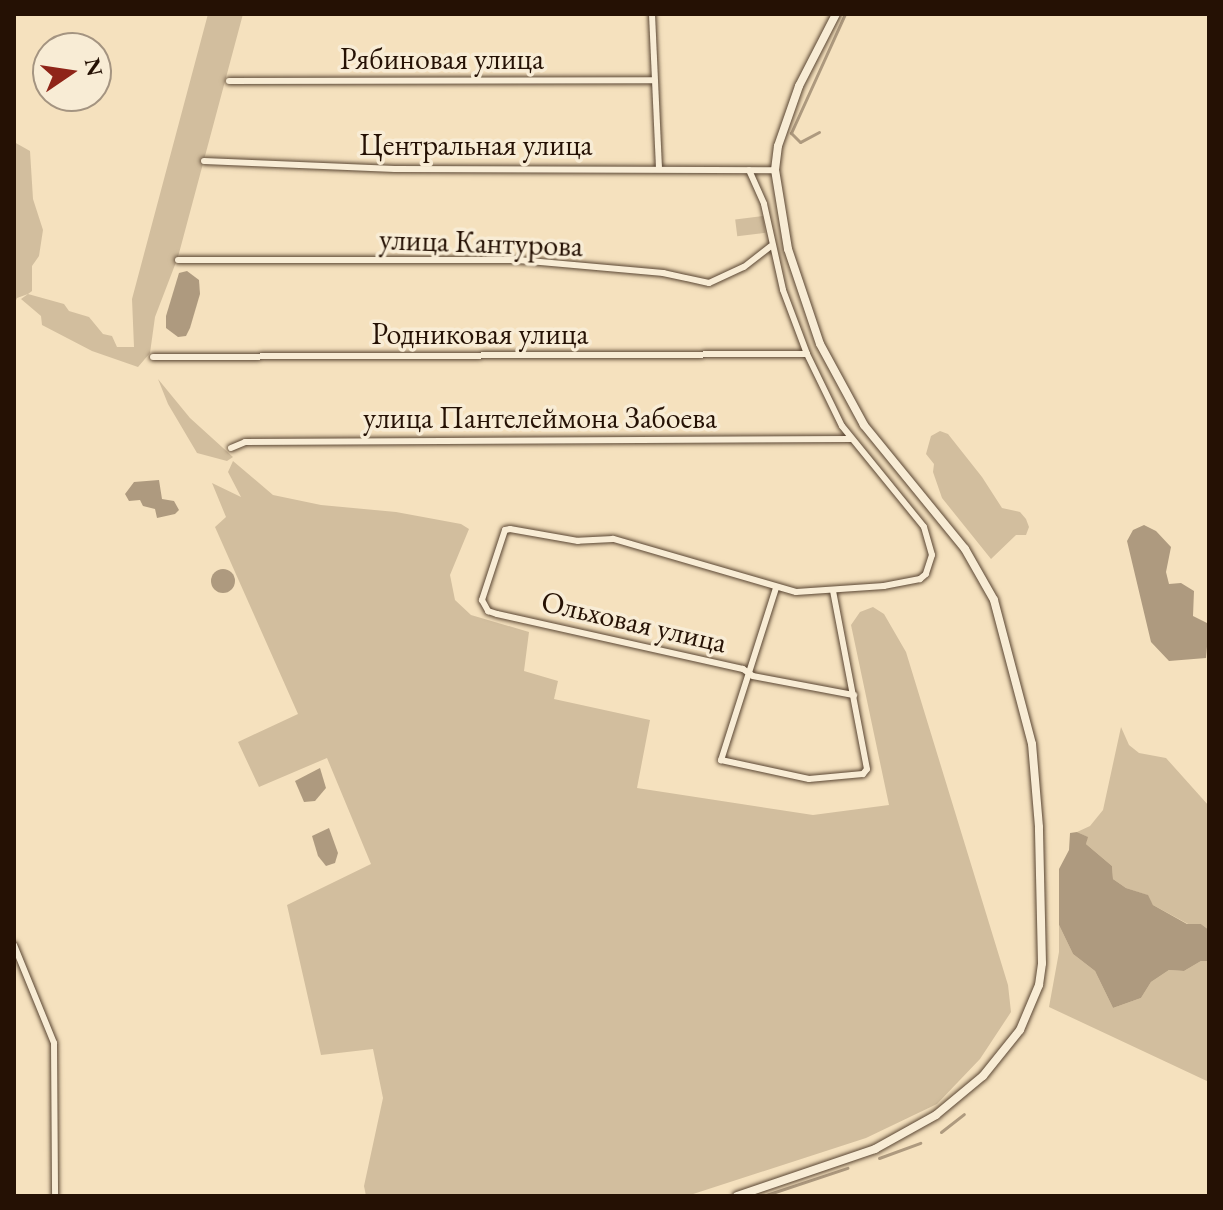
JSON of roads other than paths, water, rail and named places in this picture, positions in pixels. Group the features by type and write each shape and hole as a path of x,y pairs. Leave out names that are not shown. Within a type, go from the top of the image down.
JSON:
{"street":[{"path":"652,14 659,168"},
{"path":"737,1196 875,1149 936,1115 983,1076 1020,1030 1039,985 1042,963 1039,827 1032,744 994,600 965,549 864,425 820,344 788,249 775,170 786,116 836,14"},
{"name":"Рябиновая улица","path":"229,81 654,80"},
{"name":"Центральная улица","path":"204,161 395,169 775,170"},
{"path":"749,170 764,204 771,246 807,354 851,439 924,527 932,555 930,568 920,579 806,593 776,588 722,755 723,763 804,779 863,774 867,765 833,591"},
{"name":"улица Кантурова","path":"178,260 518,260 663,273 709,283 744,267 771,246"},
{"name":"Родниковая улица","path":"153,357 807,354"},
{"name":"улица Пантелеймона Забоева","path":"231,448 245,442 851,439"},
{"name":"Ольховая улица","path":"776,588 672,553 613,539 578,541 505,530 482,600 488,611 854,695"},
{"path":"14,945 54,1043 55,1196"}],"waterway":[{"path":"819,132 800,142 791,133 845,14"},
{"path":"941,1132 964,1114"},
{"path":"879,1158 920,1143"},
{"path":"763,1196 847,1168"}]}
